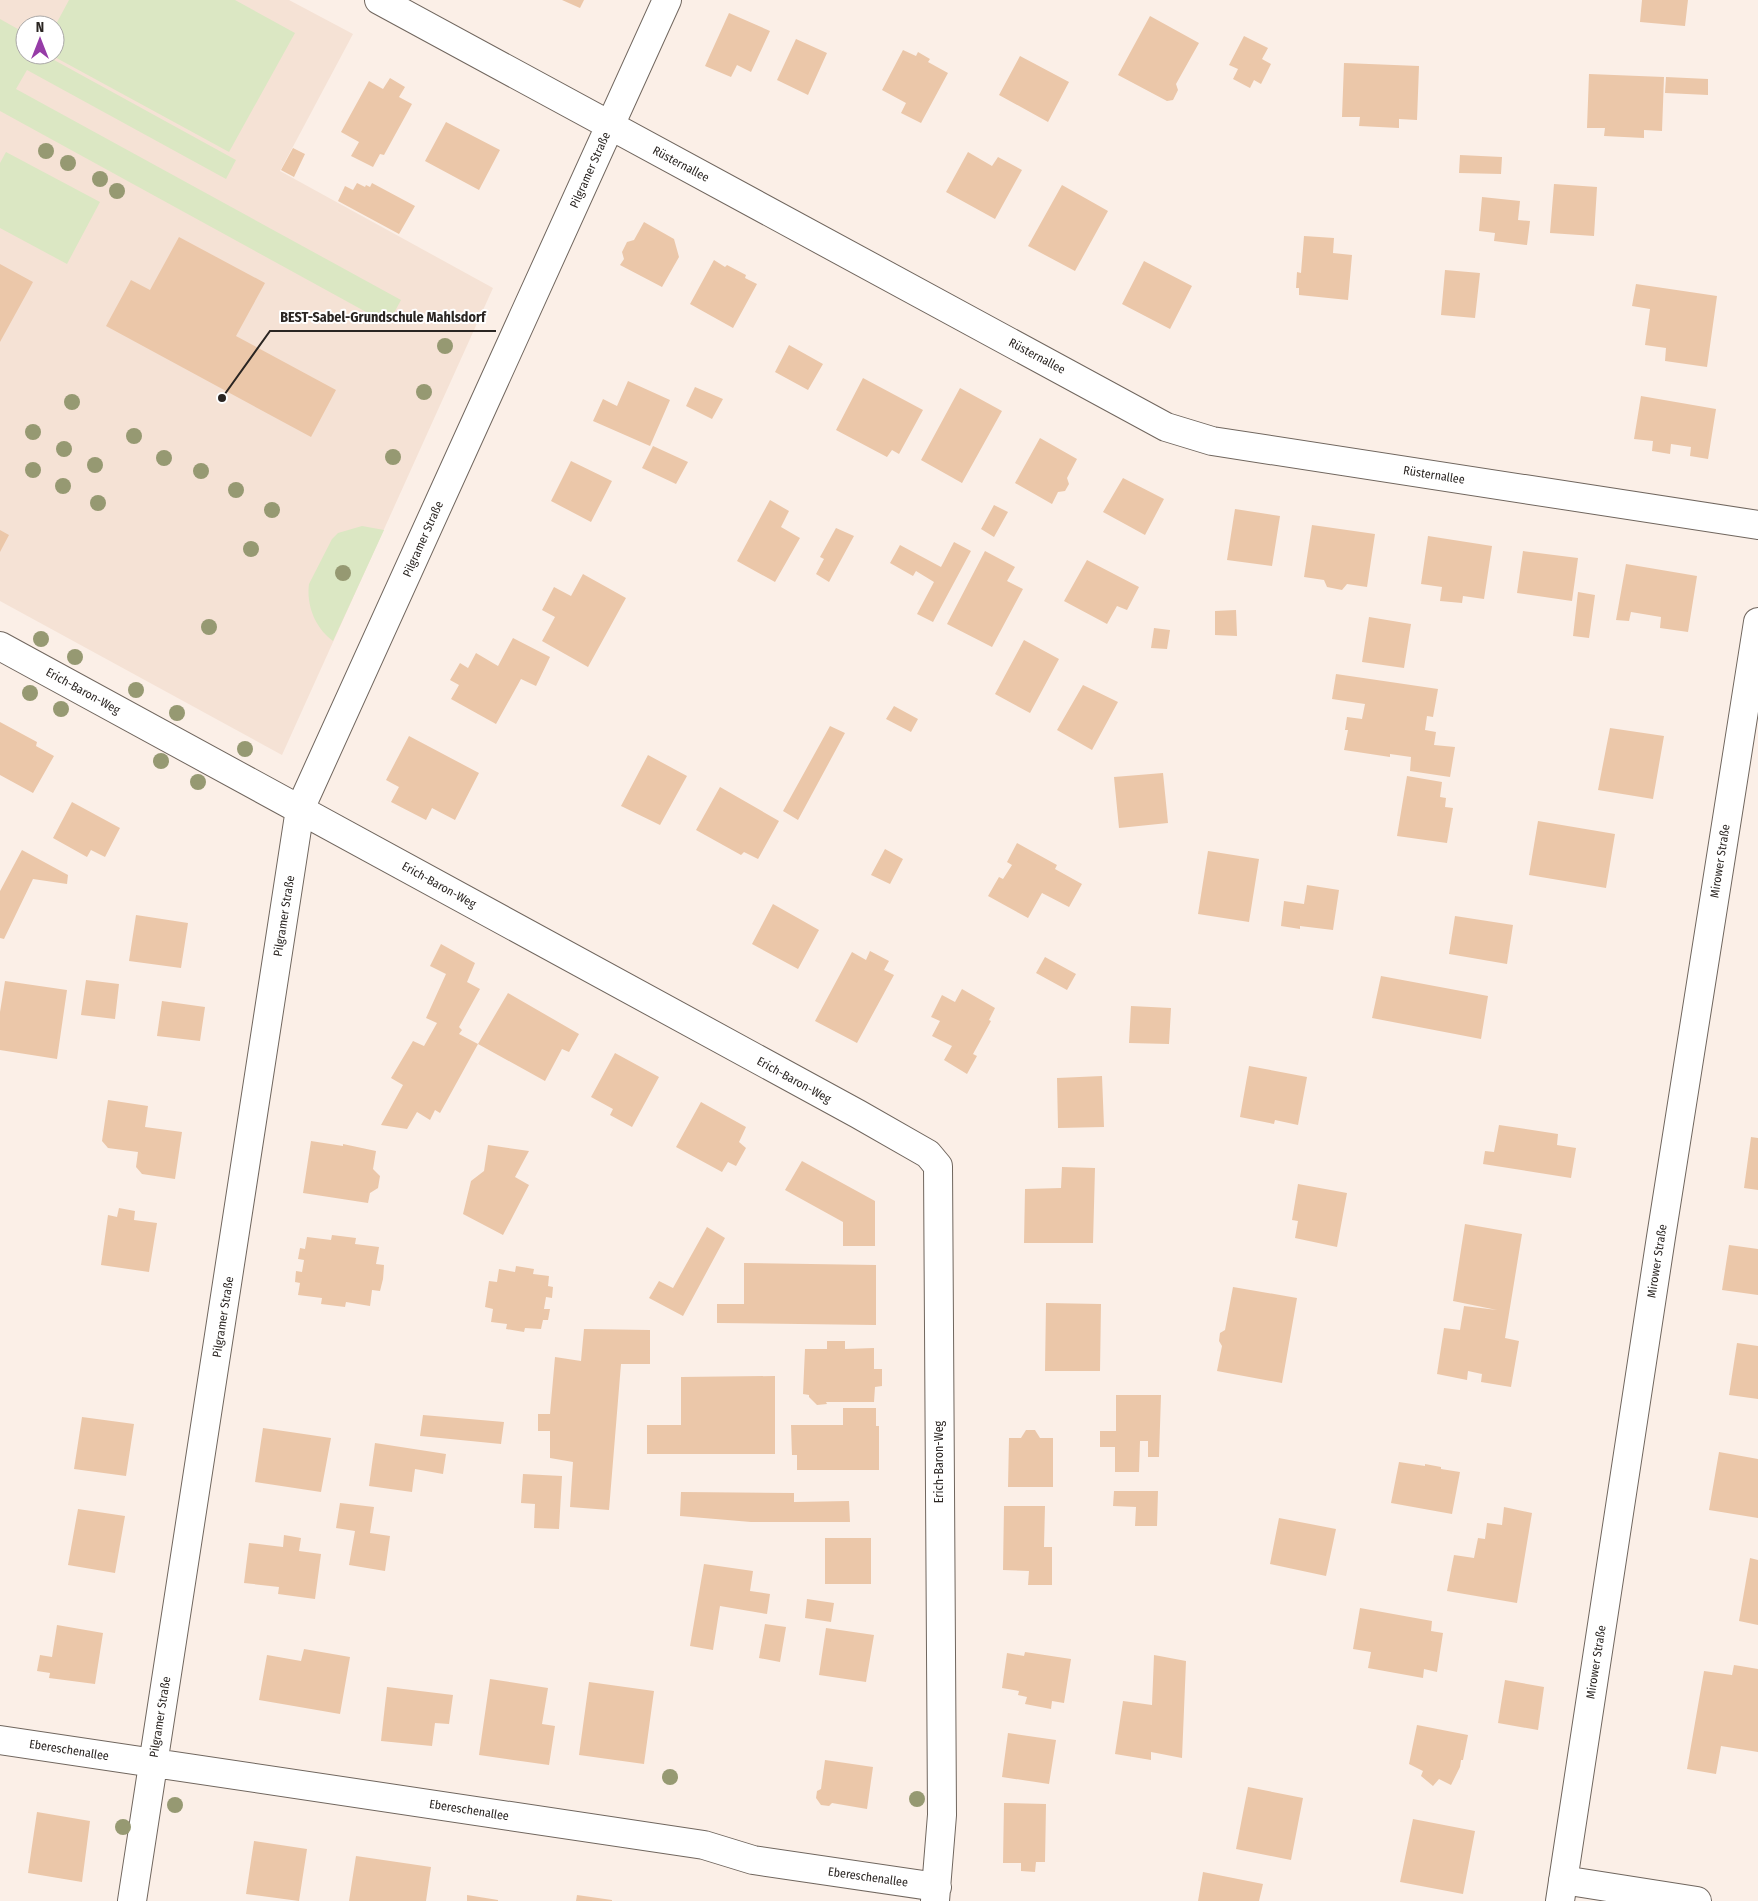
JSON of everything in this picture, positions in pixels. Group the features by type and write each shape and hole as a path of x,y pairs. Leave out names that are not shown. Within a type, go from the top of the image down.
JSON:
{"street":[{"name":"Rüsternallee","path":"379,0 1166,427 1212,441 1758,525"},
{"name":"Pilgramer Straße","path":"132,1901 238,1222 300,809 667,0"},
{"name":"Mirower Straße","path":"1562,1890 1664,1217 1758,622"},
{"name":"Erich-Baron-Weg","path":"0,646 913,1145 928,1154 938,1166 942,1815 936,1894"},
{"name":"Ebereschenallee","path":"0,1740 704,1845 753,1860 936,1894"},
{"path":"1562,1890 1697,1901"}],"shaded area":[{"path":"0,0 289,0 353,34 280,171 493,288 282,755 0,601"}],"green space":[{"path":"69,0 235,0 295,33 229,152 65,63 65,15 61,15"},
{"path":"0,19 15,27 15,65 63,65 236,160 226,179 27,70 16,89 401,300 388,324 0,111"},
{"path":"6,152 100,202 67,264 0,228 0,163"},
{"path":"362,526 384,530 333,641 317,623 311,609 308,592 309,584 332,539 338,533"}],"building":[{"path":"562,0 584,0 580,8"},
{"path":"1642,0 1688,0 1685,26 1640,22"},
{"path":"729,13 770,31 751,72 737,65 731,77 705,66"},
{"path":"1150,16 1199,43 1176,84 1178,90 1173,100 1167,101 1118,75"},
{"path":"1244,36 1268,48 1262,59 1271,64 1261,84 1254,80 1250,88 1233,79 1238,69 1229,65"},
{"path":"796,39 827,53 808,95 777,80"},
{"path":"903,50 916,56 918,52 930,59 928,62 948,73 921,123 901,113 906,103 882,90"},
{"path":"1020,56 1069,82 1048,122 999,95"},
{"path":"1344,63 1419,66 1417,120 1399,119 1399,128 1359,126 1360,117 1342,117"},
{"path":"1589,74 1664,77 1662,131 1644,130 1644,138 1604,136 1605,128 1587,128"},
{"path":"1666,77 1708,79 1708,95 1665,93"},
{"path":"390,78 405,87 399,97 412,104 384,155 380,154 373,167 351,156 359,142 341,132 369,81 383,89"},
{"path":"446,122 500,150 479,190 425,161"},
{"path":"293,148 305,154 294,177 281,170"},
{"path":"968,152 992,166 998,157 1022,170 995,219 946,192"},
{"path":"1460,155 1502,157 1501,174 1459,173"},
{"path":"357,183 370,187 372,183 415,206 399,234 338,201 345,186 353,190"},
{"path":"1554,184 1597,187 1594,236 1550,233"},
{"path":"1062,185 1108,211 1075,271 1028,246"},
{"path":"1482,197 1520,201 1518,220 1530,221 1527,245 1494,241 1495,233 1479,231"},
{"path":"644,222 674,239 679,257 662,287 620,265 624,259 622,252 627,242 634,240"},
{"path":"1304,236 1334,238 1333,253 1352,255 1348,300 1299,295 1299,288 1296,288 1297,272 1301,273"},
{"path":"179,237 265,283 236,336 336,390 311,437 106,326 131,280 150,290"},
{"path":"714,260 725,267 727,265 746,275 745,278 757,284 733,328 690,304"},
{"path":"1144,261 1192,286 1170,329 1122,304"},
{"path":"0,264 33,282 0,342"},
{"path":"1445,270 1480,273 1475,318 1441,315"},
{"path":"1636,284 1717,296 1707,367 1665,361 1666,348 1645,345 1650,309 1632,306"},
{"path":"789,345 823,364 808,390 775,372"},
{"path":"863,378 923,410 899,454 892,450 887,457 836,430"},
{"path":"628,381 670,400 650,446 593,421 603,399 617,406"},
{"path":"695,387 723,399 712,419 686,406"},
{"path":"960,388 1002,411 962,483 921,460"},
{"path":"1641,396 1716,409 1708,459 1690,456 1691,447 1671,444 1670,454 1652,451 1653,441 1634,439"},
{"path":"1040,438 1077,459 1067,478 1069,484 1065,491 1058,492 1052,504 1015,483"},
{"path":"653,446 688,462 676,484 642,468"},
{"path":"571,461 612,481 591,522 551,501"},
{"path":"1123,478 1164,499 1145,535 1103,512"},
{"path":"770,500 789,511 781,527 800,538 775,582 737,561"},
{"path":"994,505 1008,512 994,537 981,529"},
{"path":"1235,509 1280,516 1272,566 1227,560"},
{"path":"1312,525 1375,534 1367,587 1347,584 1342,590 1327,587 1324,580 1304,577"},
{"path":"836,528 854,536 829,582 816,574 824,559 820,557"},
{"path":"0,530 9,535 0,552"},
{"path":"1428,536 1492,546 1484,599 1463,596 1462,603 1440,601 1442,587 1421,584"},
{"path":"954,542 971,551 933,622 917,614 934,582 916,571 913,576 890,563 900,545 941,567"},
{"path":"985,551 1015,567 1007,581 1023,589 992,647 947,624"},
{"path":"1523,551 1578,558 1572,601 1517,593"},
{"path":"1087,560 1139,587 1127,610 1117,606 1107,624 1064,601"},
{"path":"1626,564 1697,576 1688,632 1660,628 1661,617 1631,612 1629,621 1616,620"},
{"path":"583,574 626,598 588,667 542,641 555,617 542,610 554,587 571,596"},
{"path":"1578,592 1595,595 1589,638 1573,636"},
{"path":"1236,610 1237,636 1215,635 1215,611"},
{"path":"1369,617 1411,624 1404,668 1362,662"},
{"path":"1154,628 1170,630 1167,649 1151,648"},
{"path":"513,638 550,657 536,686 521,679 496,724 451,699 459,685 450,680 460,663 468,668 476,653 498,666"},
{"path":"1024,640 1059,659 1030,713 995,694"},
{"path":"1336,674 1438,689 1433,717 1427,716 1425,730 1436,732 1434,745 1455,747 1450,777 1410,771 1411,757 1390,754 1390,757 1344,750 1348,730 1345,730 1347,717 1362,719 1365,704 1332,699"},
{"path":"1083,685 1118,702 1092,750 1057,730"},
{"path":"894,706 918,719 911,732 886,719"},
{"path":"0,722 37,742 36,746 54,756 33,793 0,775"},
{"path":"830,726 845,733 798,820 783,811"},
{"path":"1610,728 1664,736 1653,799 1598,790"},
{"path":"409,736 479,773 455,820 432,808 426,820 391,802 399,787 386,780"},
{"path":"648,755 687,776 660,825 621,806"},
{"path":"1163,773 1168,823 1119,828 1114,777"},
{"path":"1407,776 1442,782 1440,797 1446,798 1445,807 1453,808 1447,843 1397,836"},
{"path":"720,787 779,821 758,859 744,852 741,855 696,830"},
{"path":"72,802 120,828 105,857 91,850 87,857 53,838"},
{"path":"1538,821 1615,834 1606,888 1529,875"},
{"path":"1017,843 1057,865 1055,869 1082,884 1069,907 1042,893 1028,918 988,896 999,877 1003,879 1012,865 1007,862"},
{"path":"885,849 903,859 890,884 871,875"},
{"path":"22,850 68,875 67,884 33,879 4,939 0,938 0,891"},
{"path":"1208,851 1259,859 1249,922 1198,914"},
{"path":"1307,885 1339,890 1333,930 1300,926 1300,929 1281,926 1284,901 1304,904"},
{"path":"773,904 819,930 798,969 752,944"},
{"path":"136,915 188,923 181,968 129,961"},
{"path":"1455,916 1513,925 1507,964 1449,954"},
{"path":"441,944 475,963 467,982 480,989 459,1027 462,1030 459,1034 478,1044 440,1113 435,1110 430,1120 417,1112 407,1129 381,1125 403,1085 391,1078 413,1041 424,1046 437,1023 426,1018 446,974 430,966"},
{"path":"870,951 889,961 884,970 894,975 857,1043 815,1021 852,952 866,960"},
{"path":"1045,957 1076,974 1067,990 1036,973"},
{"path":"1381,976 1488,996 1481,1039 1372,1018"},
{"path":"86,980 119,984 115,1019 81,1015"},
{"path":"5,981 67,990 57,1059 0,1050 0,1012"},
{"path":"962,989 995,1008 989,1020 991,1021 973,1054 977,1056 967,1074 944,1060 952,1046 932,1036 940,1021 931,1017 942,995 955,1002"},
{"path":"508,993 579,1034 569,1052 562,1049 545,1081 478,1044"},
{"path":"162,1001 205,1007 200,1041 157,1036"},
{"path":"1131,1006 1171,1008 1169,1044 1129,1043"},
{"path":"615,1053 659,1077 632,1127 610,1115 613,1109 591,1097"},
{"path":"1249,1066 1307,1077 1298,1125 1275,1120 1274,1124 1240,1117"},
{"path":"1102,1076 1104,1127 1058,1128 1057,1078"},
{"path":"108,1100 148,1106 145,1127 182,1132 175,1179 142,1174 136,1167 138,1152 108,1148 102,1141"},
{"path":"701,1102 746,1127 739,1142 746,1148 736,1166 728,1162 722,1172 676,1147"},
{"path":"1499,1125 1558,1134 1557,1145 1576,1148 1571,1178 1483,1164 1485,1151 1494,1152"},
{"path":"1751,1137 1758,1138 1758,1190 1744,1188"},
{"path":"311,1141 343,1146 343,1144 376,1151 373,1169 380,1176 378,1188 370,1193 368,1203 303,1193"},
{"path":"488,1145 529,1151 515,1177 529,1185 503,1235 463,1214 471,1181 484,1171"},
{"path":"802,1161 875,1201 875,1246 843,1246 843,1222 785,1190"},
{"path":"1062,1167 1095,1168 1093,1243 1024,1243 1025,1189 1061,1188"},
{"path":"1298,1184 1347,1193 1337,1247 1295,1238 1298,1221 1292,1220"},
{"path":"119,1208 135,1211 134,1220 157,1223 149,1272 101,1265 108,1215 117,1217"},
{"path":"1465,1224 1522,1234 1505,1338 1519,1341 1511,1387 1481,1382 1482,1374 1468,1371 1467,1380 1437,1374 1444,1328 1460,1330 1464,1306 1497,1310 1453,1301"},
{"path":"707,1227 725,1238 683,1316 649,1298 659,1281 673,1288"},
{"path":"332,1235 356,1238 355,1244 379,1247 376,1264 384,1265 383,1279 380,1291 372,1290 370,1306 346,1302 345,1307 321,1304 322,1298 298,1295 300,1283 295,1282 296,1271 302,1272 304,1260 298,1259 300,1248 305,1249 307,1237 331,1240"},
{"path":"1729,1245 1758,1249 1758,1295 1722,1290"},
{"path":"744,1263 876,1265 876,1325 717,1323 717,1304 744,1304"},
{"path":"516,1266 534,1269 533,1274 549,1276 548,1286 553,1287 552,1298 546,1297 544,1309 550,1309 548,1320 543,1320 541,1329 525,1328 524,1332 506,1329 507,1324 491,1322 493,1309 485,1307 489,1281 497,1282 499,1269 515,1272"},
{"path":"1233,1287 1297,1298 1282,1383 1217,1371 1222,1346 1219,1341 1220,1333 1225,1330"},
{"path":"1046,1303 1101,1304 1100,1371 1045,1371"},
{"path":"584,1329 650,1330 650,1364 621,1364 609,1510 570,1507 573,1462 550,1458 550,1431 538,1431 538,1414 550,1414 555,1357 581,1361"},
{"path":"827,1341 845,1341 845,1349 874,1348 874,1369 882,1369 882,1386 875,1387 874,1402 826,1402 827,1404 817,1405 809,1395 803,1394 805,1349 827,1349"},
{"path":"1737,1343 1758,1346 1758,1399 1729,1395"},
{"path":"775,1376 775,1454 647,1454 647,1425 681,1425 681,1377"},
{"path":"1116,1395 1161,1395 1159,1457 1148,1457 1148,1441 1140,1441 1139,1472 1115,1472 1115,1447 1100,1447 1100,1431 1116,1431"},
{"path":"843,1408 876,1408 876,1426 879,1426 879,1470 797,1470 797,1455 792,1455 791,1425 843,1425"},
{"path":"423,1415 504,1422 501,1444 420,1436"},
{"path":"82,1417 134,1424 126,1476 74,1469"},
{"path":"263,1428 331,1438 321,1492 255,1482"},
{"path":"1026,1430 1035,1430 1040,1438 1053,1438 1053,1487 1008,1487 1009,1438 1021,1438"},
{"path":"375,1443 446,1454 443,1474 415,1469 412,1492 369,1486"},
{"path":"1719,1452 1758,1459 1758,1518 1709,1510"},
{"path":"1399,1462 1425,1466 1425,1464 1460,1472 1452,1514 1391,1503"},
{"path":"523,1474 562,1476 559,1529 534,1528 535,1504 521,1503"},
{"path":"1114,1491 1158,1491 1157,1526 1135,1526 1136,1507 1113,1506"},
{"path":"681,1492 794,1493 794,1502 849,1501 850,1522 751,1522 680,1516"},
{"path":"340,1503 374,1507 370,1533 390,1536 385,1571 349,1565 355,1531 336,1528"},
{"path":"1004,1506 1045,1506 1044,1547 1052,1547 1052,1585 1028,1585 1029,1571 1003,1570"},
{"path":"1504,1507 1532,1513 1517,1603 1447,1591 1454,1555 1474,1558 1478,1538 1485,1539 1487,1523 1502,1525"},
{"path":"78,1509 125,1516 115,1573 68,1565"},
{"path":"1279,1518 1336,1529 1326,1576 1270,1564"},
{"path":"284,1535 301,1538 299,1551 321,1554 315,1599 278,1594 279,1587 244,1583 249,1543 283,1547"},
{"path":"825,1538 871,1538 871,1584 825,1584"},
{"path":"1750,1558 1758,1560 1758,1625 1739,1621"},
{"path":"704,1564 753,1571 750,1591 770,1594 767,1614 720,1606 713,1650 690,1646"},
{"path":"807,1599 834,1603 831,1622 805,1618"},
{"path":"1360,1608 1432,1621 1431,1631 1443,1633 1437,1672 1424,1669 1423,1678 1368,1668 1371,1652 1353,1649"},
{"path":"765,1624 786,1627 780,1662 759,1658"},
{"path":"57,1625 103,1633 95,1684 49,1678 50,1673 37,1671 40,1655 52,1657"},
{"path":"826,1628 874,1635 866,1682 819,1675"},
{"path":"304,1649 350,1657 340,1714 259,1700 267,1655 301,1661"},
{"path":"1025,1652 1071,1659 1064,1703 1052,1701 1051,1709 1025,1704 1027,1697 1018,1695 1019,1691 1002,1688 1007,1653 1024,1656"},
{"path":"1154,1655 1186,1661 1182,1758 1151,1752 1151,1760 1115,1754 1123,1701 1152,1705"},
{"path":"1734,1665 1758,1669 1758,1752 1721,1746 1716,1774 1687,1769 1704,1671 1732,1675"},
{"path":"490,1679 548,1688 542,1724 555,1726 549,1765 479,1755"},
{"path":"1505,1680 1544,1687 1538,1730 1498,1723"},
{"path":"589,1682 654,1691 644,1764 579,1755"},
{"path":"387,1687 453,1695 449,1724 435,1723 432,1746 381,1741"},
{"path":"1417,1725 1468,1735 1463,1760 1461,1760 1460,1767 1451,1785 1439,1779 1433,1786 1421,1776 1423,1771 1409,1764"},
{"path":"1008,1733 1056,1740 1049,1784 1002,1777"},
{"path":"825,1760 873,1767 867,1809 832,1803 829,1806 821,1805 816,1798 817,1791 821,1789"},
{"path":"1248,1787 1303,1798 1291,1860 1236,1849"},
{"path":"1004,1803 1046,1804 1045,1862 1036,1862 1035,1872 1021,1871 1021,1863 1003,1863"},
{"path":"37,1812 90,1821 82,1882 28,1873"},
{"path":"1413,1819 1475,1831 1463,1894 1400,1882"},
{"path":"254,1841 307,1849 299,1901 246,1894"},
{"path":"356,1856 431,1867 426,1901 349,1901"},
{"path":"1203,1872 1263,1884 1259,1901 1198,1901"},
{"path":"467,1895 498,1900 498,1901 467,1901"},
{"path":"577,1895 612,1900 612,1901 576,1901"}],"place":[{"name":"BEST-Sabel-Grundschule Mahlsdorf","path":"222,398"}]}
